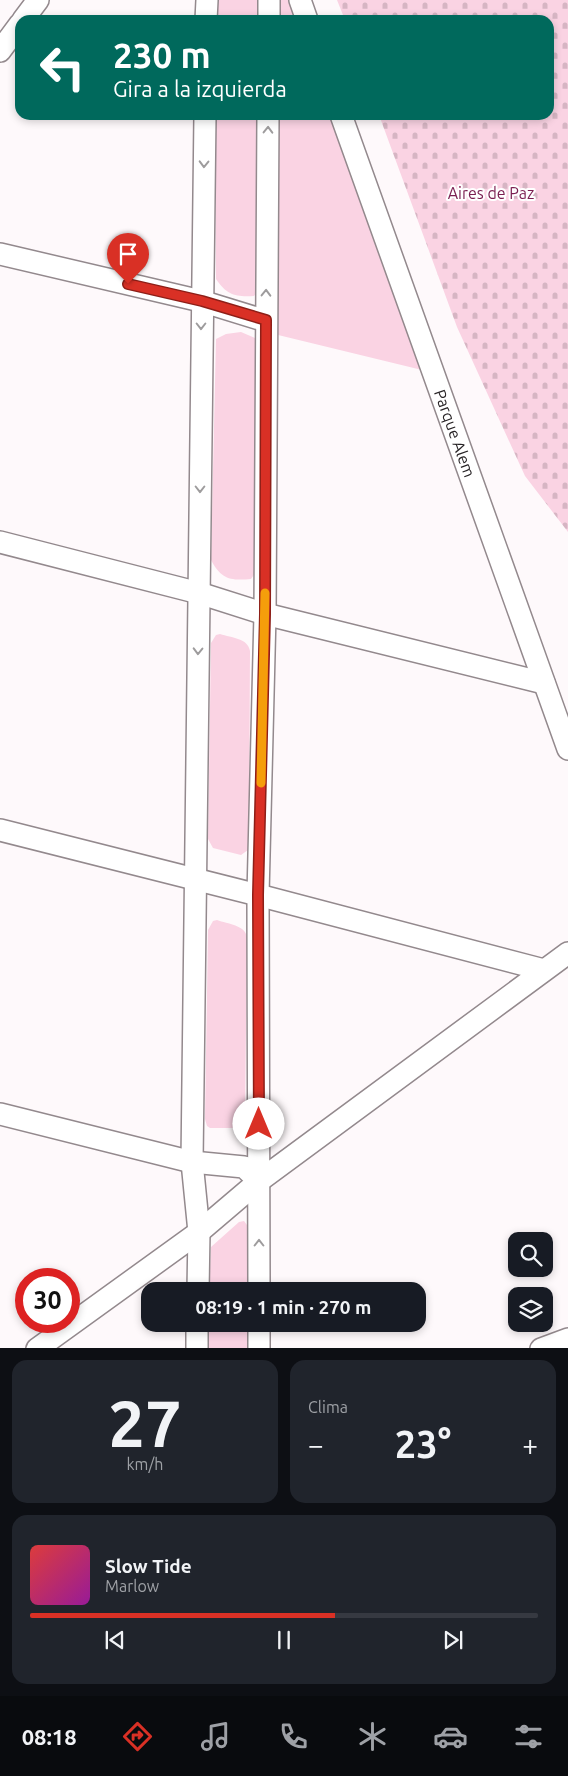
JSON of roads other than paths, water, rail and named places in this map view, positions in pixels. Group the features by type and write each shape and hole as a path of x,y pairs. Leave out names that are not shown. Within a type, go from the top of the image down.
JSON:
{"street":[{"path":"27,15 38,0"},
{"path":"206,15 207,0"},
{"path":"269,0 269,15"},
{"path":"300,0 305,15"},
{"path":"0,51 15,31"},
{"path":"198,1282 199,1232 192,1162 205,120"},
{"path":"259,1282 258,895 265,614 268,120"},
{"name":"Parque Alem","path":"343,120 568,750"},
{"path":"0,254 202,301 266,320"},
{"path":"0,542 199,593 265,614 544,683"},
{"path":"0,830 544,970"},
{"path":"37,1348 199,1232 259,1181 568,952"},
{"path":"0,1114 192,1162 244,1167 259,1181"},
{"path":"197,1332 197,1348"},
{"path":"258,1348 259,1332"},
{"path":"541,1348 568,1339"}],"park label":[{"name":"Aires de Paz","path":"491,193"}]}
